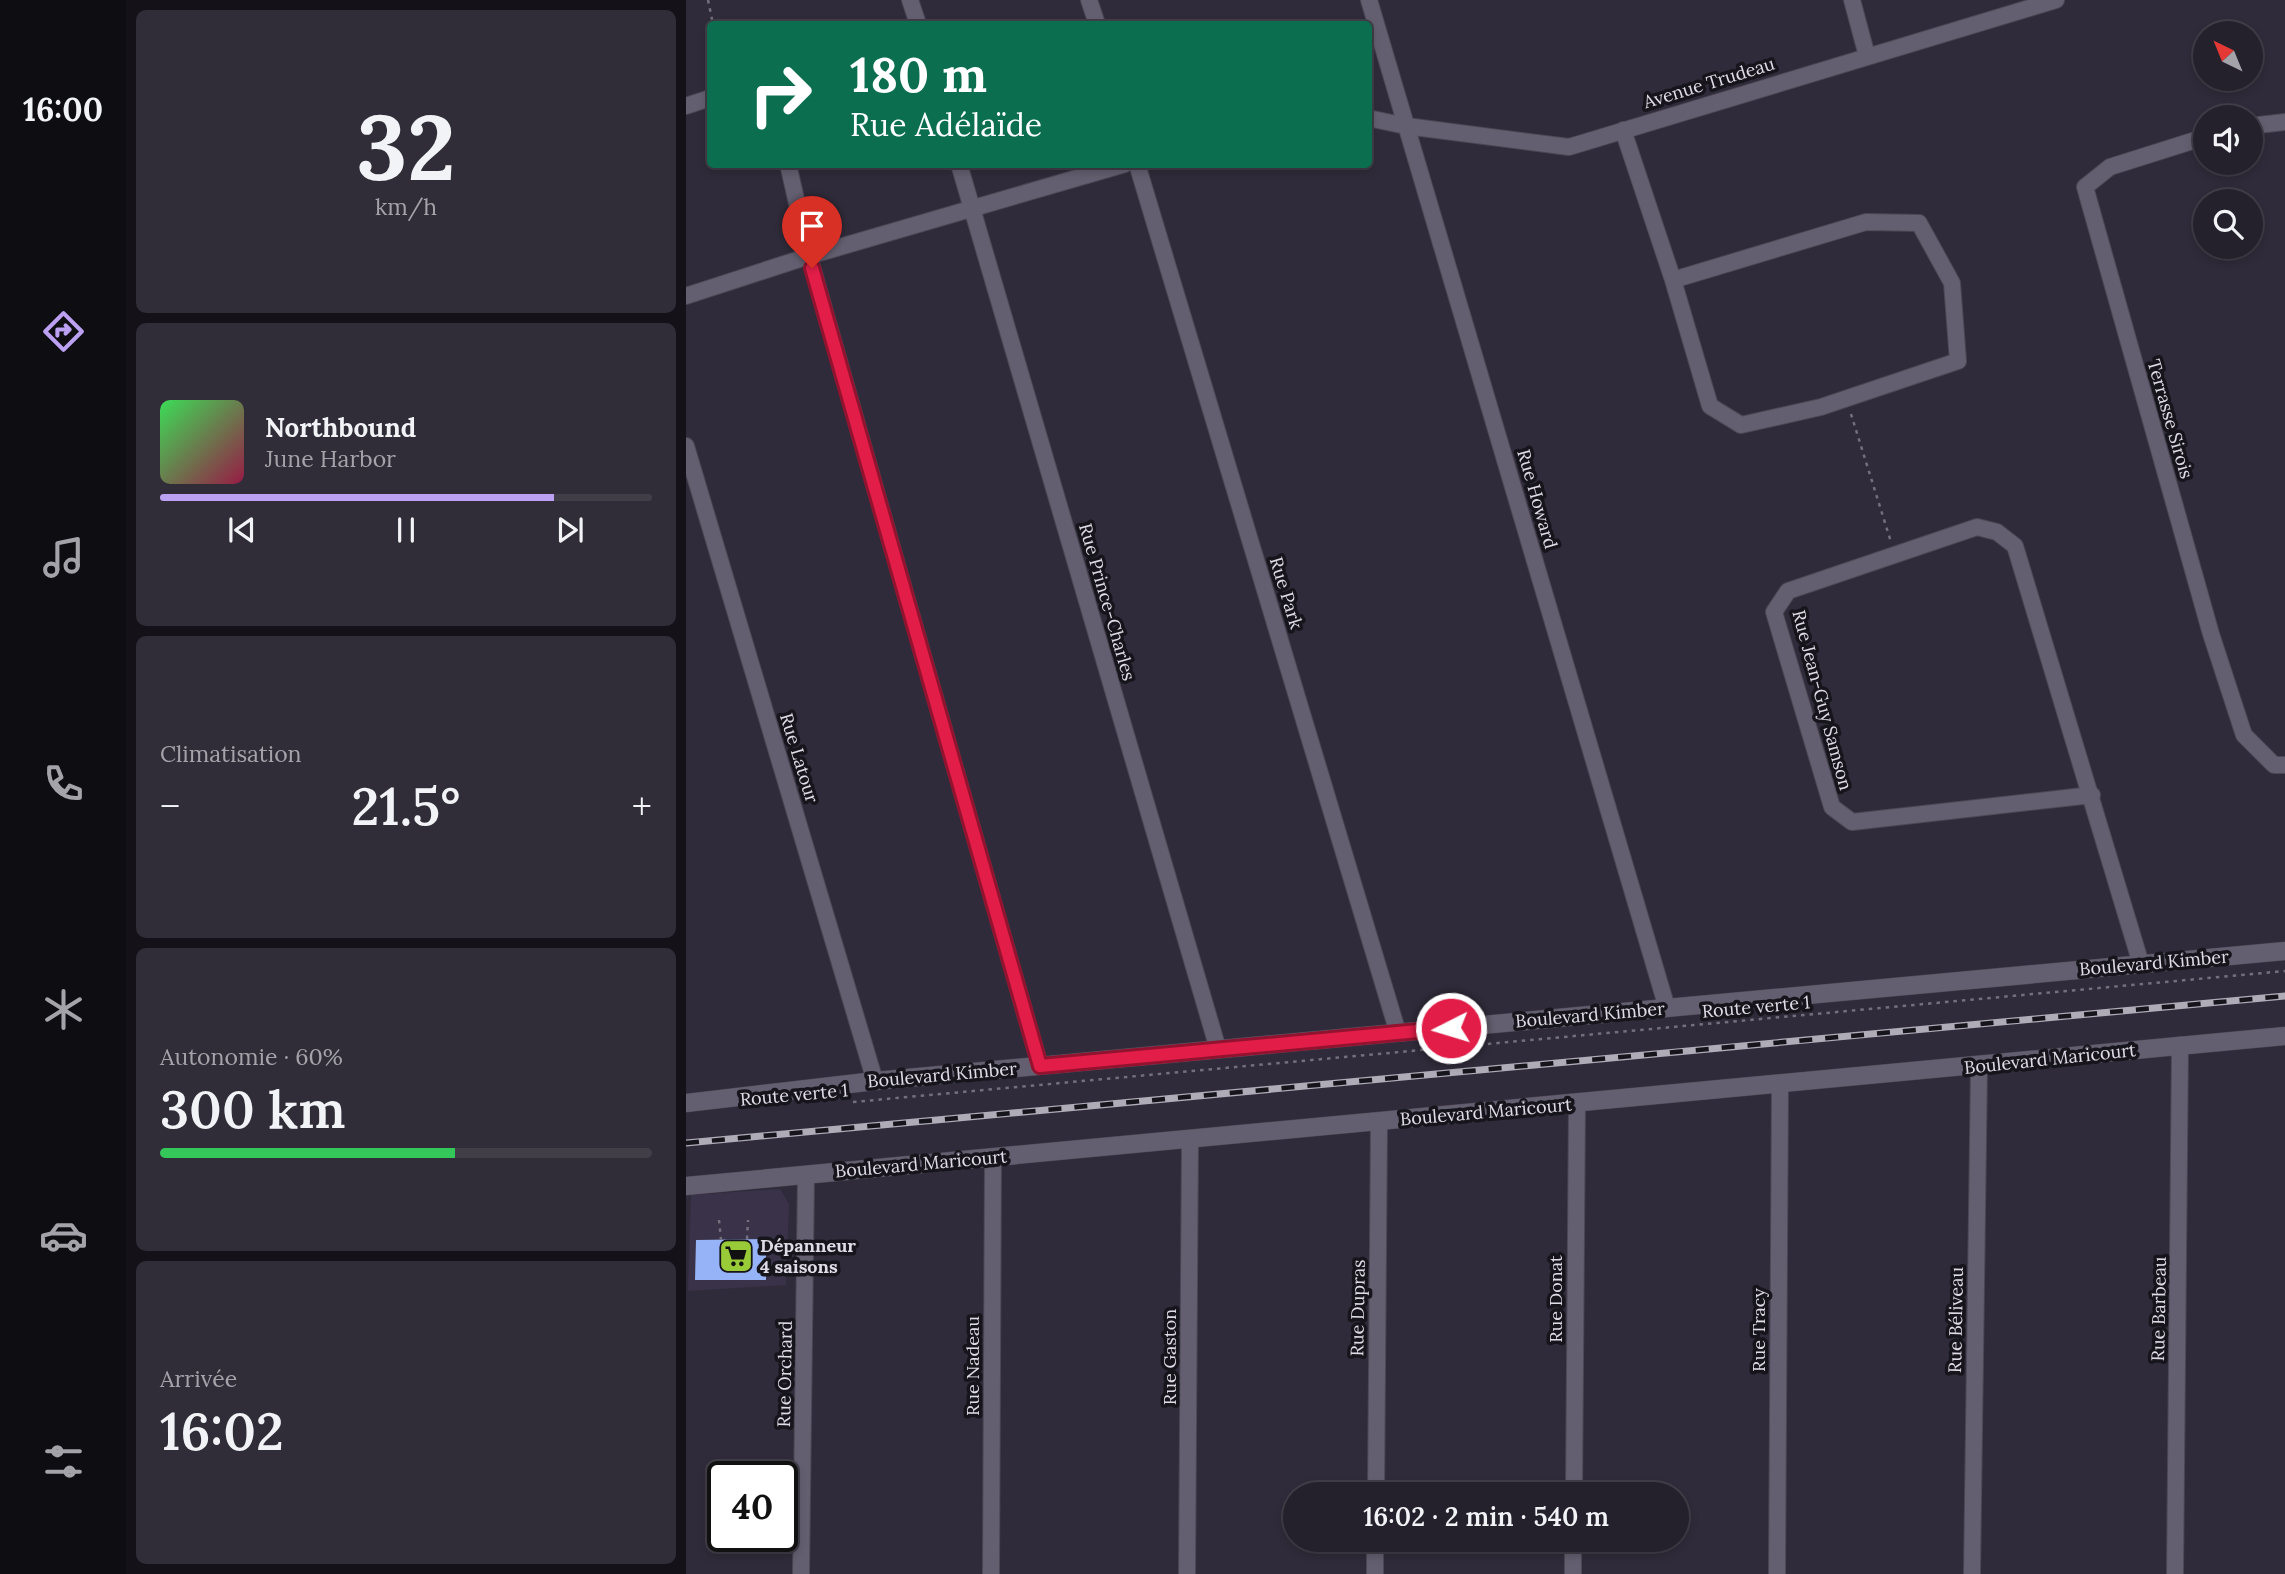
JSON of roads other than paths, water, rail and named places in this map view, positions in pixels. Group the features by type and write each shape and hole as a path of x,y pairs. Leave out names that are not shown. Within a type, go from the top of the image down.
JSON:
{"street":[{"path":"910,0 917,21"},
{"path":"1090,0 1096,21"},
{"name":"Rue Howard","path":"1369,0 1667,1008"},
{"path":"1852,0 1867,56"},
{"name":"Avenue Trudeau","path":"1372,119 1406,126 1570,147 2027,4 2056,0"},
{"path":"686,106 707,99"},
{"path":"2263,125 2285,122"},
{"path":"1623,130 1673,280 1710,406 1741,425 1846,399 1958,361 1952,283 1919,223 1866,222 1673,280"},
{"name":"Terrasse Sirois","path":"2193,141 2110,166 2085,187 2200,595 2244,735 2274,765 2285,765"},
{"path":"789,168 809,256 1040,1066"},
{"name":"Rue Prince-Charles","path":"960,168 1218,1049"},
{"path":"686,296 809,256 1112,168"},
{"name":"Rue Park","path":"1138,168 1398,1033"},
{"name":"Rue Latour","path":"686,446 875,1081"},
{"name":"Rue Jean-Guy Samson","path":"2092,795 1852,822 1832,807 1774,612 1788,591 1977,527 1997,532 2015,546 2092,795 2141,964"},
{"name":"Boulevard Kimber","path":"686,1102 875,1081 2285,951"},
{"name":"Boulevard Maricourt","path":"686,1186 1979,1067 2285,1036"},
{"name":"Rue Barbeau","path":"2175,1574 2180,1045"},
{"name":"Rue Béliveau","path":"1972,1574 1979,1067"},
{"name":"Rue Tracy","path":"1777,1574 1780,1085"},
{"name":"Rue Donat","path":"1574,1482 1577,1104"},
{"name":"Rue Dupras","path":"1376,1482 1379,1122"},
{"name":"Rue Gaston","path":"1188,1574 1190,1140"},
{"name":"Rue Nadeau","path":"991,1574 993,1158"},
{"name":"Rue Orchard","path":"801,1574 806,1175"},
{"path":"1375,1552 1375,1574"},
{"path":"1573,1552 1573,1574"}],"railway":[{"path":"686,1143 2285,996"}],"place":[{"name":"Dépanneur 4 saisons","path":"736,1256"}]}
